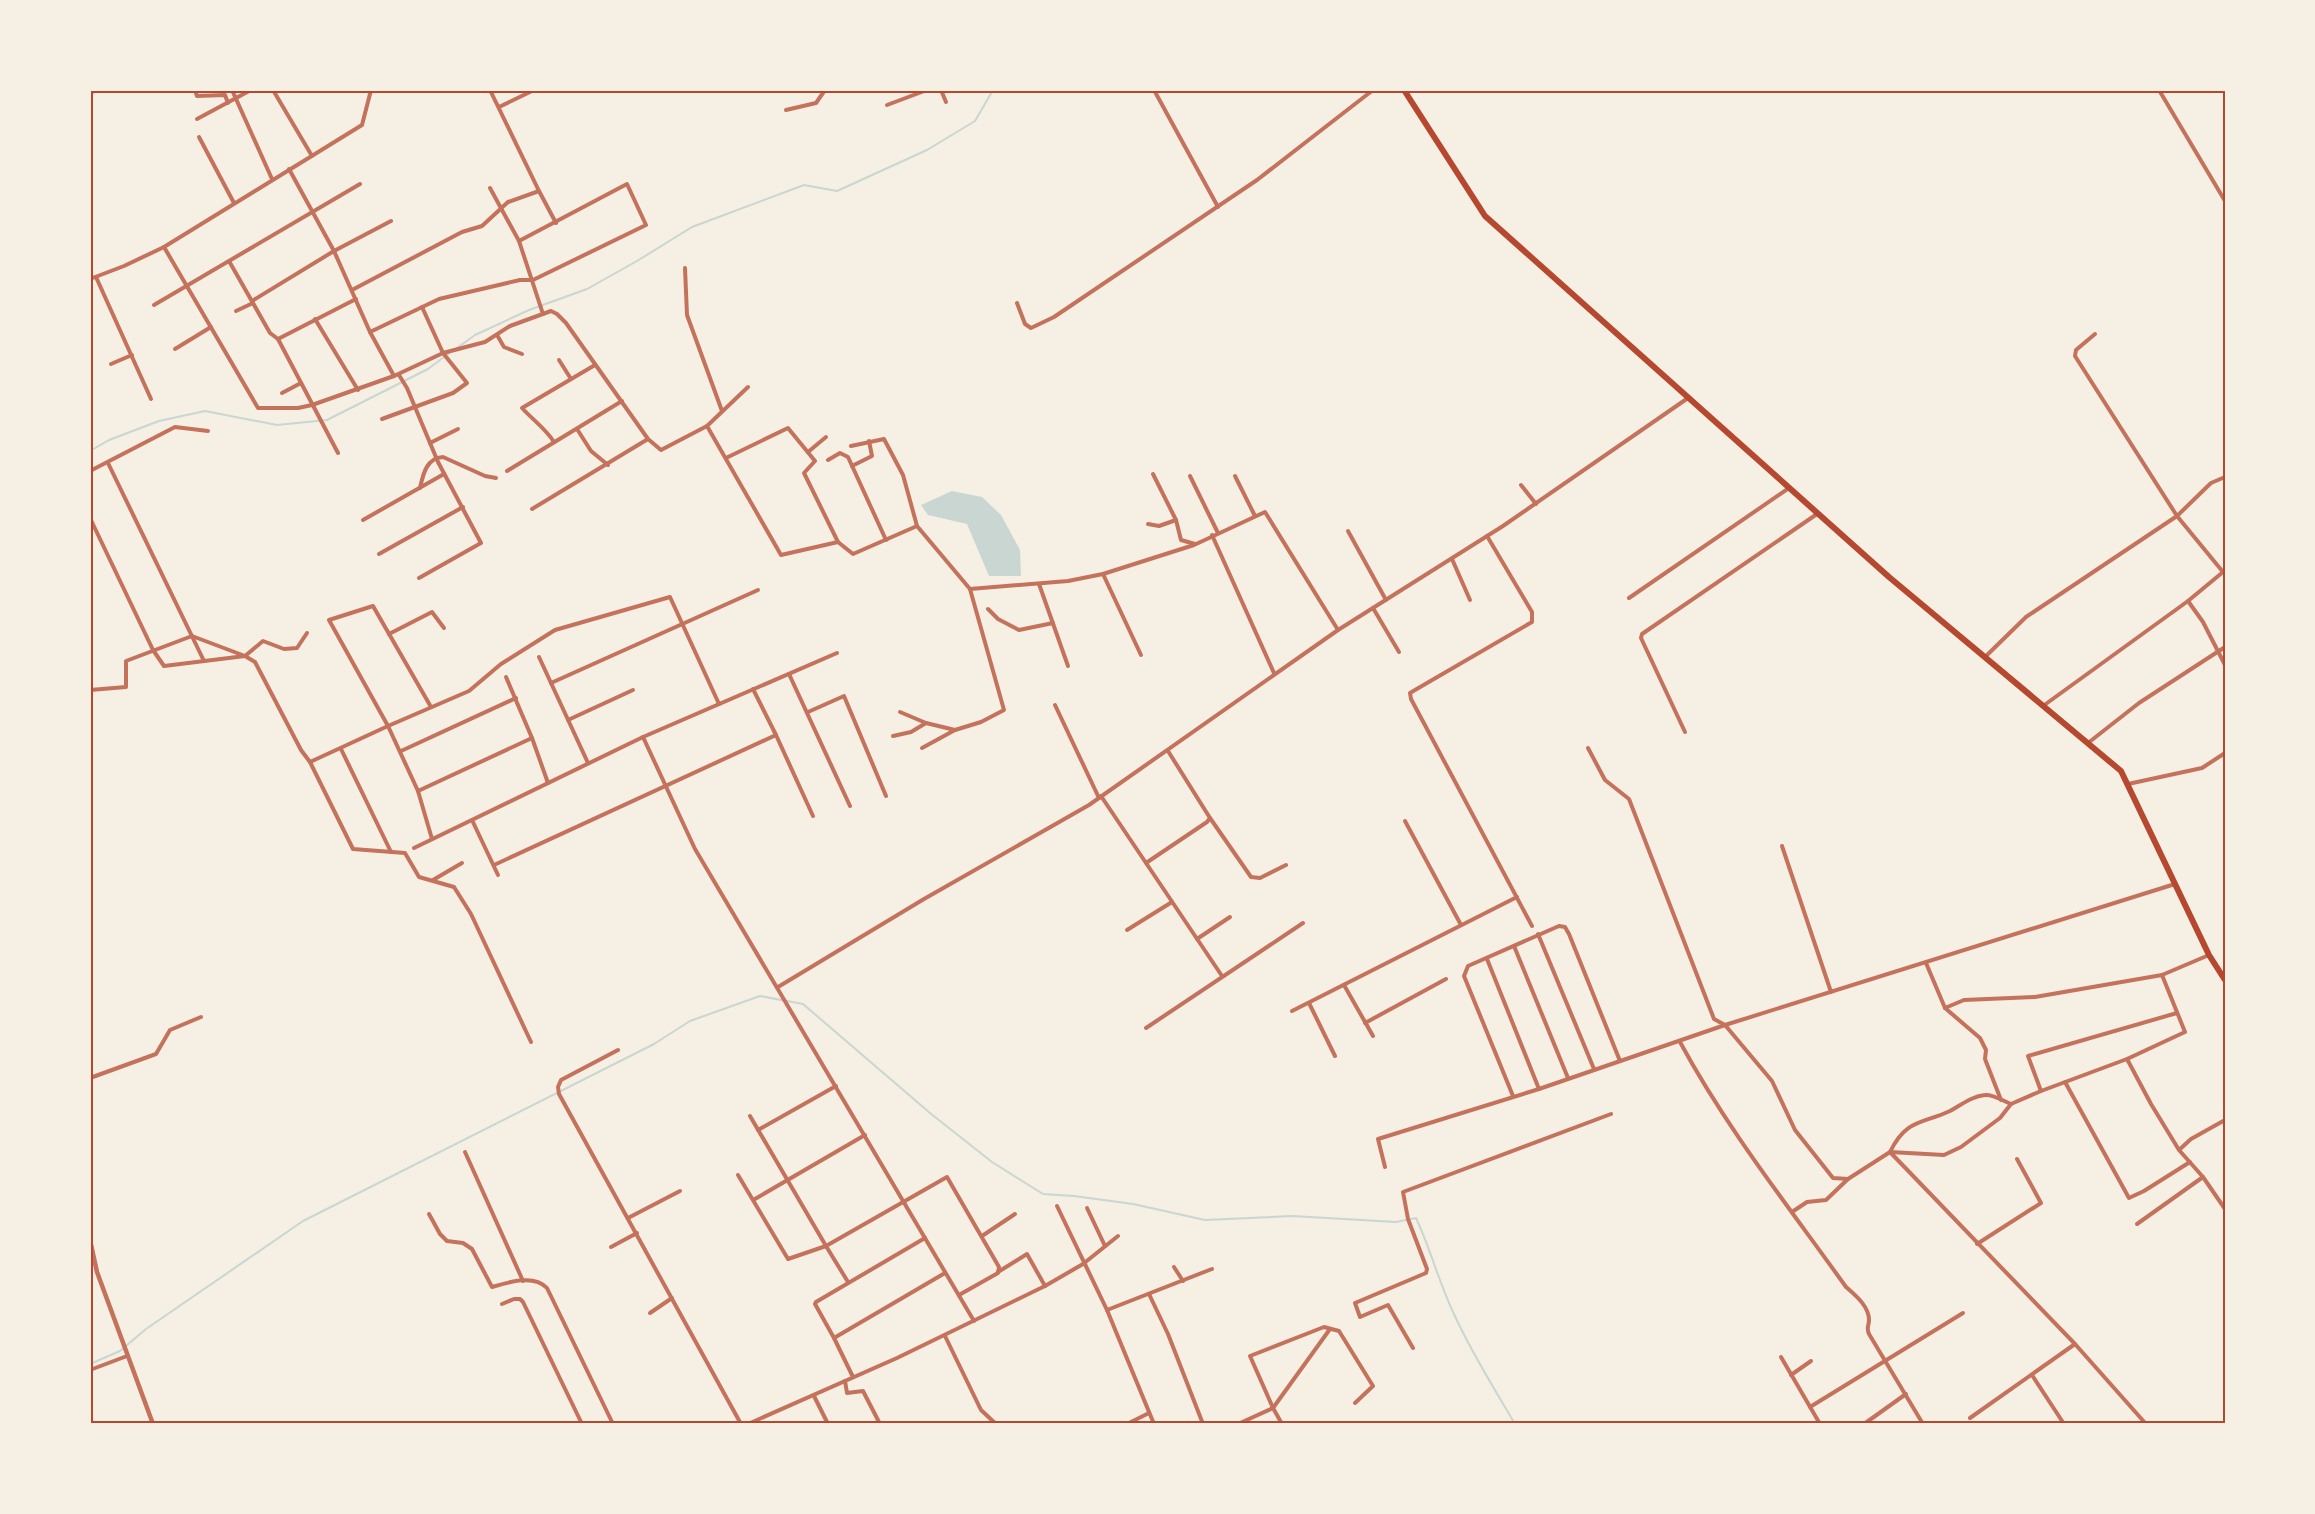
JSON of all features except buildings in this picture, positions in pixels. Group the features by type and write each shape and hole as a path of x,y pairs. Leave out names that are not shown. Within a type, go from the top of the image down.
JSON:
{"main road":[{"path":"1404,90 1485,216 1889,577 2121,771 2210,955 2225,980"}],"street":[{"path":"90,92 99,90"},
{"path":"195,90 197,96 225,95 228,103"},
{"path":"231,90 272,179"},
{"path":"197,119 251,90"},
{"path":"273,90 312,156"},
{"path":"90,279 164,247 362,125 371,90"},
{"path":"490,90 538,191 556,223"},
{"path":"786,110 816,103 825,90"},
{"path":"887,105 927,90"},
{"path":"941,90 946,102"},
{"path":"1154,90 1218,207"},
{"path":"1017,303 1025,324 1030,328 1035,328 1054,317 1257,180 1372,90"},
{"path":"2159,90 2225,201"},
{"path":"499,107 532,91"},
{"path":"199,137 234,202"},
{"path":"290,169 334,251 370,332 407,388 444,474 481,543 418,578"},
{"path":"154,305 360,184"},
{"path":"370,332 439,299 520,280 533,280 646,225 627,184 519,242"},
{"path":"490,188 519,242 543,312"},
{"path":"351,290 462,232 482,226 508,202 538,191"},
{"path":"236,311 334,251 391,221"},
{"path":"164,247 258,408 298,408 358,390 445,353 485,342 510,326 543,312 551,311 566,323 648,439 661,450 707,426 748,387"},
{"path":"229,261 270,333 278,339 338,453"},
{"path":"684,268 687,315 722,411"},
{"path":"96,277 151,399"},
{"path":"278,339 356,299"},
{"path":"382,419 414,405 453,393 467,383 448,359 422,307"},
{"path":"315,319 358,390"},
{"path":"175,349 211,327"},
{"path":"2043,706 2224,573 2177,516 2075,356 2076,350 2095,334"},
{"path":"497,335 504,347 522,354"},
{"path":"111,364 132,355"},
{"path":"559,360 571,379"},
{"path":"554,442 548,432 541,429 522,408 595,365"},
{"path":"282,393 301,383"},
{"path":"778,987 1100,797 1338,630 1536,504 1688,398"},
{"path":"507,471 622,401"},
{"path":"707,426 781,555 838,542"},
{"path":"90,471 175,427 208,431"},
{"path":"726,458 788,428 815,461 804,473 838,542 853,554 917,526"},
{"path":"430,442 458,429"},
{"path":"577,429 591,451 608,465"},
{"path":"808,452 826,437"},
{"path":"532,508 608,465 648,439"},
{"path":"851,446 884,439 903,475 917,526 970,589 1004,710 981,722 955,730 922,748"},
{"path":"852,466 872,456 869,441"},
{"path":"828,460 840,453 848,457 886,540"},
{"path":"420,488 424,468 436,457 443,457 485,477 496,478"},
{"path":"108,463 204,661"},
{"path":"363,520 444,474"},
{"path":"1153,474 1176,520 1181,540 1195,544"},
{"path":"1190,476 1218,532"},
{"path":"1235,476 1255,516"},
{"path":"1985,657 2026,617 2177,516 2211,483 2225,477"},
{"path":"1521,485 1536,504"},
{"path":"1629,598 1789,488"},
{"path":"380,554 463,507"},
{"path":"970,589 1068,581 1103,574 1195,544 1265,512 1338,630"},
{"path":"1685,732 1641,638 1642,634 1817,513"},
{"path":"90,518 153,650 164,666 245,656 264,641 284,649 297,648 307,633"},
{"path":"1148,524 1159,526 1176,520"},
{"path":"1348,531 1386,600"},
{"path":"1212,535 1274,674"},
{"path":"1487,536 1532,612 1532,622 1410,693 1411,699 1532,926"},
{"path":"1452,559 1470,600"},
{"path":"1103,574 1141,655"},
{"path":"1039,584 1068,666"},
{"path":"551,683 758,590"},
{"path":"310,762 469,691 501,664 555,630 670,597 719,704"},
{"path":"2188,601 2203,622 2225,666"},
{"path":"431,707 373,606 329,620 401,752 418,791 432,839"},
{"path":"1373,608 1399,652"},
{"path":"988,609 998,619 1019,630 1053,623"},
{"path":"390,634 432,612 444,628"},
{"path":"90,690 126,687 126,661 192,636 255,662 301,750 310,762 353,849 405,853 418,877 454,887 471,914 531,1042"},
{"path":"2088,743 2139,703 2225,647"},
{"path":"414,848 643,737 837,653"},
{"path":"539,657 588,763"},
{"path":"789,674 850,806"},
{"path":"506,677 548,783"},
{"path":"753,689 813,816"},
{"path":"568,720 633,690"},
{"path":"808,712 844,696 886,796"},
{"path":"401,752 516,698"},
{"path":"1055,705 1100,797 1222,976"},
{"path":"900,712 926,723 955,730"},
{"path":"892,736 910,732 926,723"},
{"path":"494,866 776,735"},
{"path":"643,737 695,849 974,1321"},
{"path":"418,791 532,738"},
{"path":"1588,748 1605,780 1629,799 1714,1019 1725,1025 1772,1081 1795,1130 1833,1178 1848,1179"},
{"path":"341,749 392,853"},
{"path":"1168,751 1251,877 1260,878 1286,865"},
{"path":"2128,784 2202,768 2225,753"},
{"path":"1146,863 1210,818"},
{"path":"472,819 498,875"},
{"path":"1405,821 1461,925"},
{"path":"1782,846 1831,992"},
{"path":"433,881 462,863"},
{"path":"1385,1167 1378,1139 1539,1089 1725,1025 2176,884"},
{"path":"1292,1011 1517,897"},
{"path":"1127,930 1172,902"},
{"path":"1197,939 1230,916"},
{"path":"1146,1028 1302,923"},
{"path":"1513,1096 1464,975 1468,966 1559,926 1565,927 1620,1061"},
{"path":"1538,934 1594,1070"},
{"path":"1514,946 1568,1078"},
{"path":"1945,1008 1964,1000 2035,997 2162,975 2210,955"},
{"path":"1487,959 1539,1089"},
{"path":"1926,963 1945,1008 1980,1038 1986,1050 1985,1059 2001,1100"},
{"path":"1890,1152 1944,1155 1961,1147 1985,1130 2000,1118 2011,1104 2127,1059 2185,1032 2162,975"},
{"path":"1365,1023 1446,979"},
{"path":"1344,985 1372,1036"},
{"path":"1309,1003 1335,1056"},
{"path":"2041,1091 2028,1056 2177,1013"},
{"path":"90,1078 156,1054 170,1030 201,1017"},
{"path":"1680,1042 1700,1079 1792,1212 1846,1287 1858,1297 1869,1320 1866,1328 1923,1424"},
{"path":"618,1050 561,1080 558,1091 741,1424"},
{"path":"2127,1059 2179,1150 2203,1177 2225,1209"},
{"path":"2065,1082 2129,1198 2190,1162"},
{"path":"758,1130 836,1086"},
{"path":"1792,1212 1807,1202 1826,1200 1848,1179 1890,1152 1897,1138 1915,1123 1948,1112 1976,1097 1987,1095 2011,1104"},
{"path":"1413,1347 1388,1305 1360,1317 1355,1304 1426,1273 1427,1269 1409,1221 1403,1192 1611,1114"},
{"path":"750,1116 848,1282"},
{"path":"2179,1150 2191,1139 2225,1120"},
{"path":"754,1199 865,1136"},
{"path":"465,1152 523,1281"},
{"path":"1890,1152 2075,1344 2146,1424"},
{"path":"1977,1244 2041,1203 2018,1159"},
{"path":"738,1175 788,1259 826,1246 947,1177 998,1264 998,1273"},
{"path":"2138,1224 2203,1177"},
{"path":"628,1218 680,1191"},
{"path":"1057,1206 1107,1310 1154,1424"},
{"path":"1087,1208 1105,1246"},
{"path":"429,1214 440,1234 447,1241 463,1243 472,1249 492,1287 531,1280 547,1288 613,1424"},
{"path":"982,1236 1015,1214"},
{"path":"611,1247 637,1233"},
{"path":"748,1424 945,1336 1045,1286 1083,1264 1118,1236"},
{"path":"853,1377 815,1304 819,1299 925,1238"},
{"path":"90,1240 97,1272 153,1424"},
{"path":"959,1295 1027,1254 1045,1286"},
{"path":"1174,1267 1183,1281"},
{"path":"1107,1310 1212,1269"},
{"path":"834,1338 945,1272"},
{"path":"1149,1294 1168,1334 1203,1424"},
{"path":"650,1313 672,1298"},
{"path":"502,1304 514,1299 520,1299 523,1302 582,1424"},
{"path":"1810,1407 1883,1360 1963,1313"},
{"path":"1282,1424 1250,1356 1324,1326 1339,1331 1372,1386 1355,1403"},
{"path":"1238,1424 1273,1408 1330,1329"},
{"path":"945,1336 981,1410 996,1424"},
{"path":"1970,1418 2075,1344"},
{"path":"90,1370 127,1353"},
{"path":"1781,1357 1820,1424"},
{"path":"1791,1375 1811,1360"},
{"path":"2032,1376 2064,1424"},
{"path":"845,1381 847,1394 862,1391 880,1424"},
{"path":"1864,1424 1906,1394"},
{"path":"814,1396 828,1424"},
{"path":"1127,1424 1149,1413"}],"shaded area":[{"path":"952,491 982,497 1001,515 1020,550 1021,576 989,576 967,524 928,515 921,505"}],"waterway":[{"path":"457,348 475,335 529,310 587,289 692,227 804,185 837,191 927,150 975,121 993,90"},
{"path":"90,451 109,440 159,421 205,411 277,425 327,420 428,369 452,351"},
{"path":"90,1364 120,1351 146,1329 303,1221 654,1044 690,1021 760,996 803,1004 930,1113 992,1162 1043,1194 1133,1204 1205,1220 1292,1216 1396,1222 1416,1218 1461,1328 1515,1424"}]}
